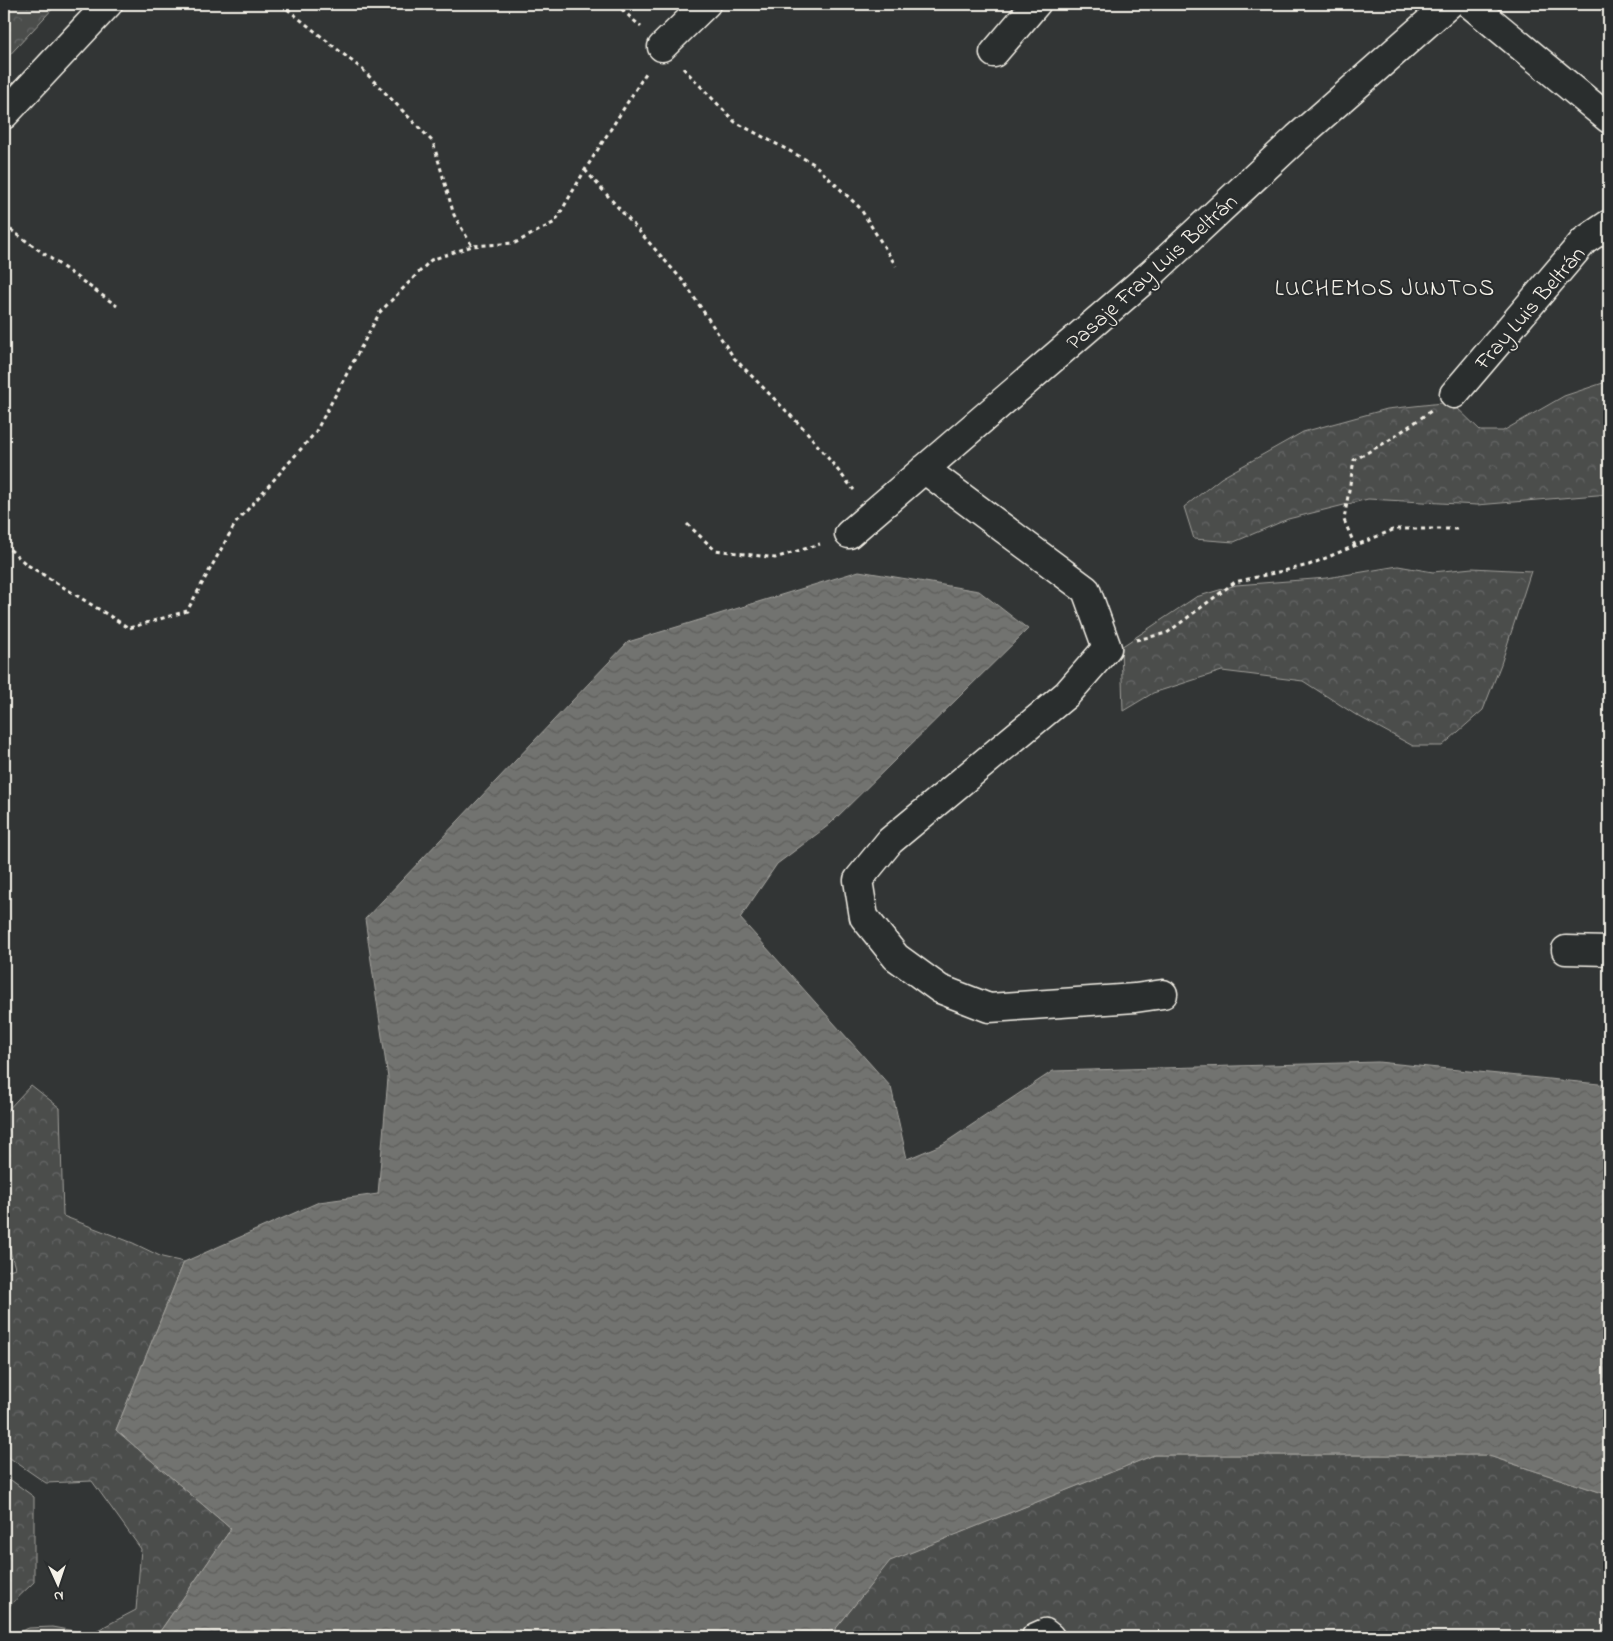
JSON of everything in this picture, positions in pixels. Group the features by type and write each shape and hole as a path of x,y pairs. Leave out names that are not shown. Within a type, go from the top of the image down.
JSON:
{"street":[{"path":"4,115 108,4"},
{"path":"662,47 706,4"},
{"path":"994,53 1036,4"},
{"name":"Pasaje Fray Luis Beltrán","path":"849,534 1151,274 1297,138 1449,4"},
{"path":"1470,4 1609,120"},
{"name":"Fray Luis Beltrán","path":"1454,394 1584,241 1609,224"},
{"path":"924,469 1086,590 1107,648 1067,694 890,841 858,880 864,917 896,957 940,989 989,1008 1135,998 1163,994"},
{"path":"1566,950 1609,951"},
{"path":"1036,1637 1045,1633 1050,1637"}],"path":[{"path":"281,4 363,70 433,142 454,215 472,246"},
{"path":"4,544 26,564 129,628 188,611 236,524 315,432 380,312 430,260 472,246 515,243 555,222 584,170 662,47 735,122 814,164 860,208 896,266"},
{"path":"584,170 684,282 734,358 806,431 873,514"},
{"path":"4,225 117,306"},
{"path":"1355,546 1344,520 1354,460 1388,441 1454,394"},
{"path":"687,524 715,550 775,558 849,534"},
{"path":"1106,646 1167,633 1235,582 1310,565 1395,529 1459,529"}],"green space":[{"path":"4,4 57,4 4,61"},
{"path":"1609,381 1609,494 1477,505 1368,499 1288,519 1234,542 1194,539 1184,507 1221,478 1303,432 1387,409 1451,402 1481,431 1503,431 1564,396"},
{"path":"1398,566 1433,572 1472,568 1531,571 1501,664 1483,710 1442,746 1413,746 1356,715 1303,681 1222,671 1153,693 1123,711 1121,647 1196,597 1236,585 1327,578"},
{"path":"31,1085 60,1108 63,1216 133,1243 162,1257 184,1262 116,1430 231,1529 156,1637 6,1637 29,1628 52,1627 90,1634 136,1610 141,1549 92,1481 46,1483 4,1454 4,1272 15,1268 4,1230 4,1114"},
{"path":"1154,1455 1486,1455 1609,1495 1609,1637 1015,1637 1012,1632 988,1637 829,1637 889,1561"},
{"path":"4,1475 34,1497 34,1582 4,1611"}],"water":[{"path":"859,571 979,591 1028,629 829,825 777,864 740,918 891,1087 907,1159 943,1144 1053,1071 1378,1062 1609,1085 1609,1495 1486,1455 1154,1455 890,1561 829,1637 156,1637 231,1529 116,1430 184,1262 319,1202 378,1194 388,1078 365,919 628,642"}],"district":[{"name":"LUCHEMOS JUNTOS","path":"1385,287"}]}
